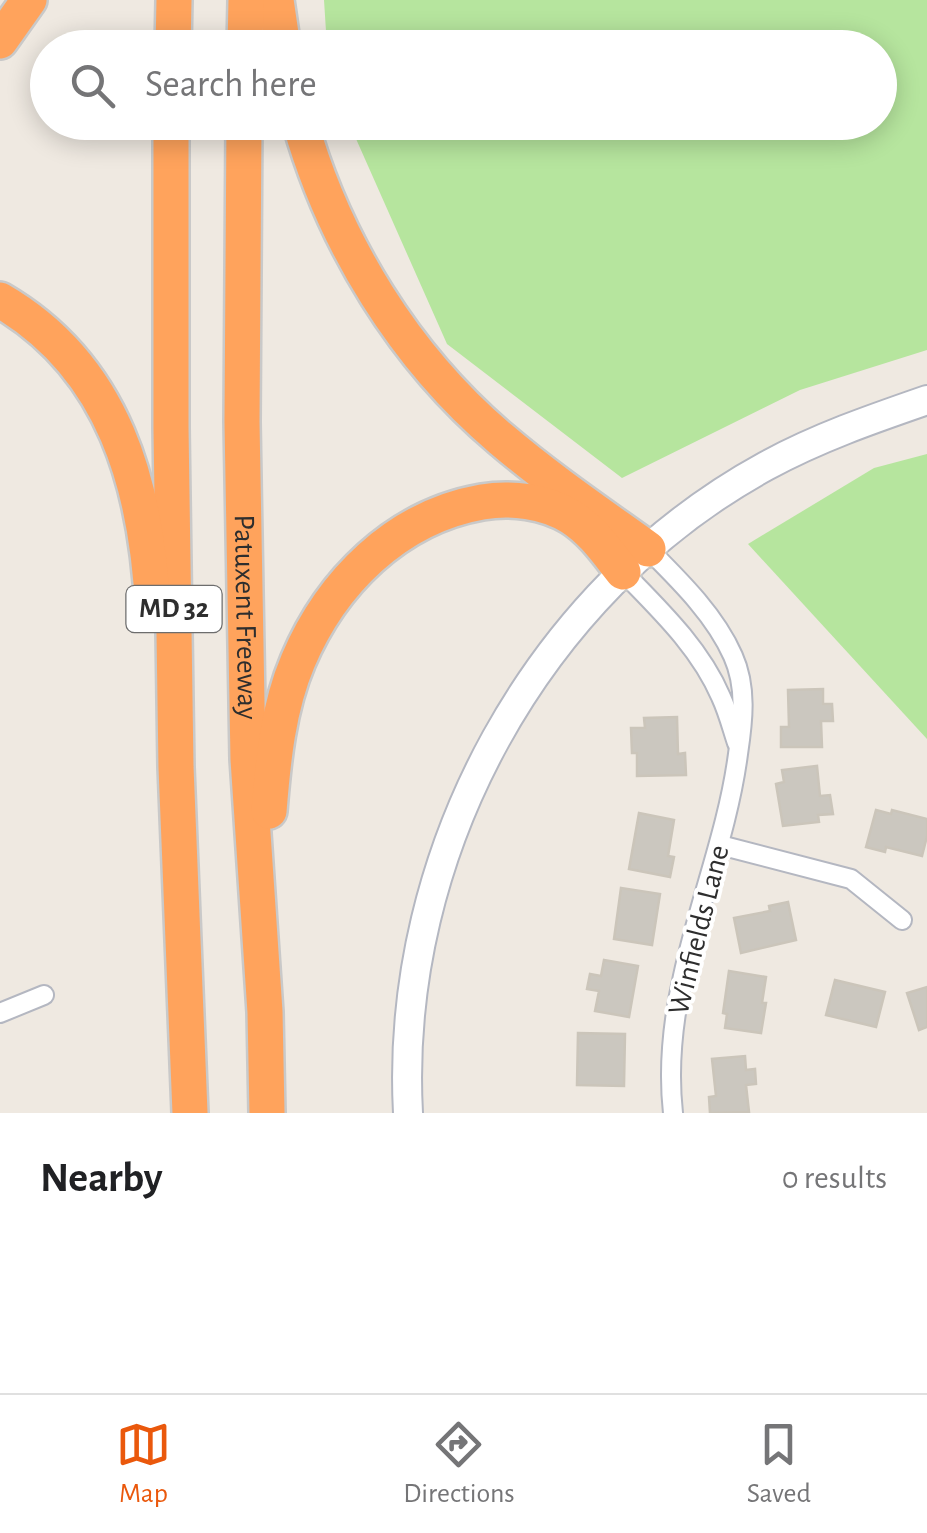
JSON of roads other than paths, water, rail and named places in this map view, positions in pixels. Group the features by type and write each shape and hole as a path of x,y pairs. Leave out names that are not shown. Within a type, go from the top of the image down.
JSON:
{"highway":[{"path":"0,41 29,0"},
{"path":"173,30 174,0"},
{"path":"245,30 246,0"},
{"path":"276,0 280,30"},
{"name":"MD 32","path":"171,140 176,767 189,1104"},
{"name":"Patuxent Freeway","path":"244,140 242,422 248,739 265,1012 267,1113"},
{"path":"305,140 336,219 368,279 450,392 636,560"},
{"path":"0,300 36,324 85,375 104,402 135,488 152,604 159,766 189,1104"},
{"path":"265,1012 268,828 282,712 298,662 319,620 346,582 405,530 436,514 494,500 520,500 569,516 636,560"}],"main road":[{"path":"408,1113 415,976 435,884 462,807 516,704 578,620 636,560 699,509 766,466 844,428 927,400"}],"street":[{"name":"Winfields Lane","path":"636,560 721,696 739,748"},
{"name":"Winfields Lane","path":"636,560 671,572 718,629 734,658 744,716 734,788 683,976 673,1040 673,1113"},
{"path":"720,845 852,879 902,920"},
{"path":"0,1013 44,995"}]}
